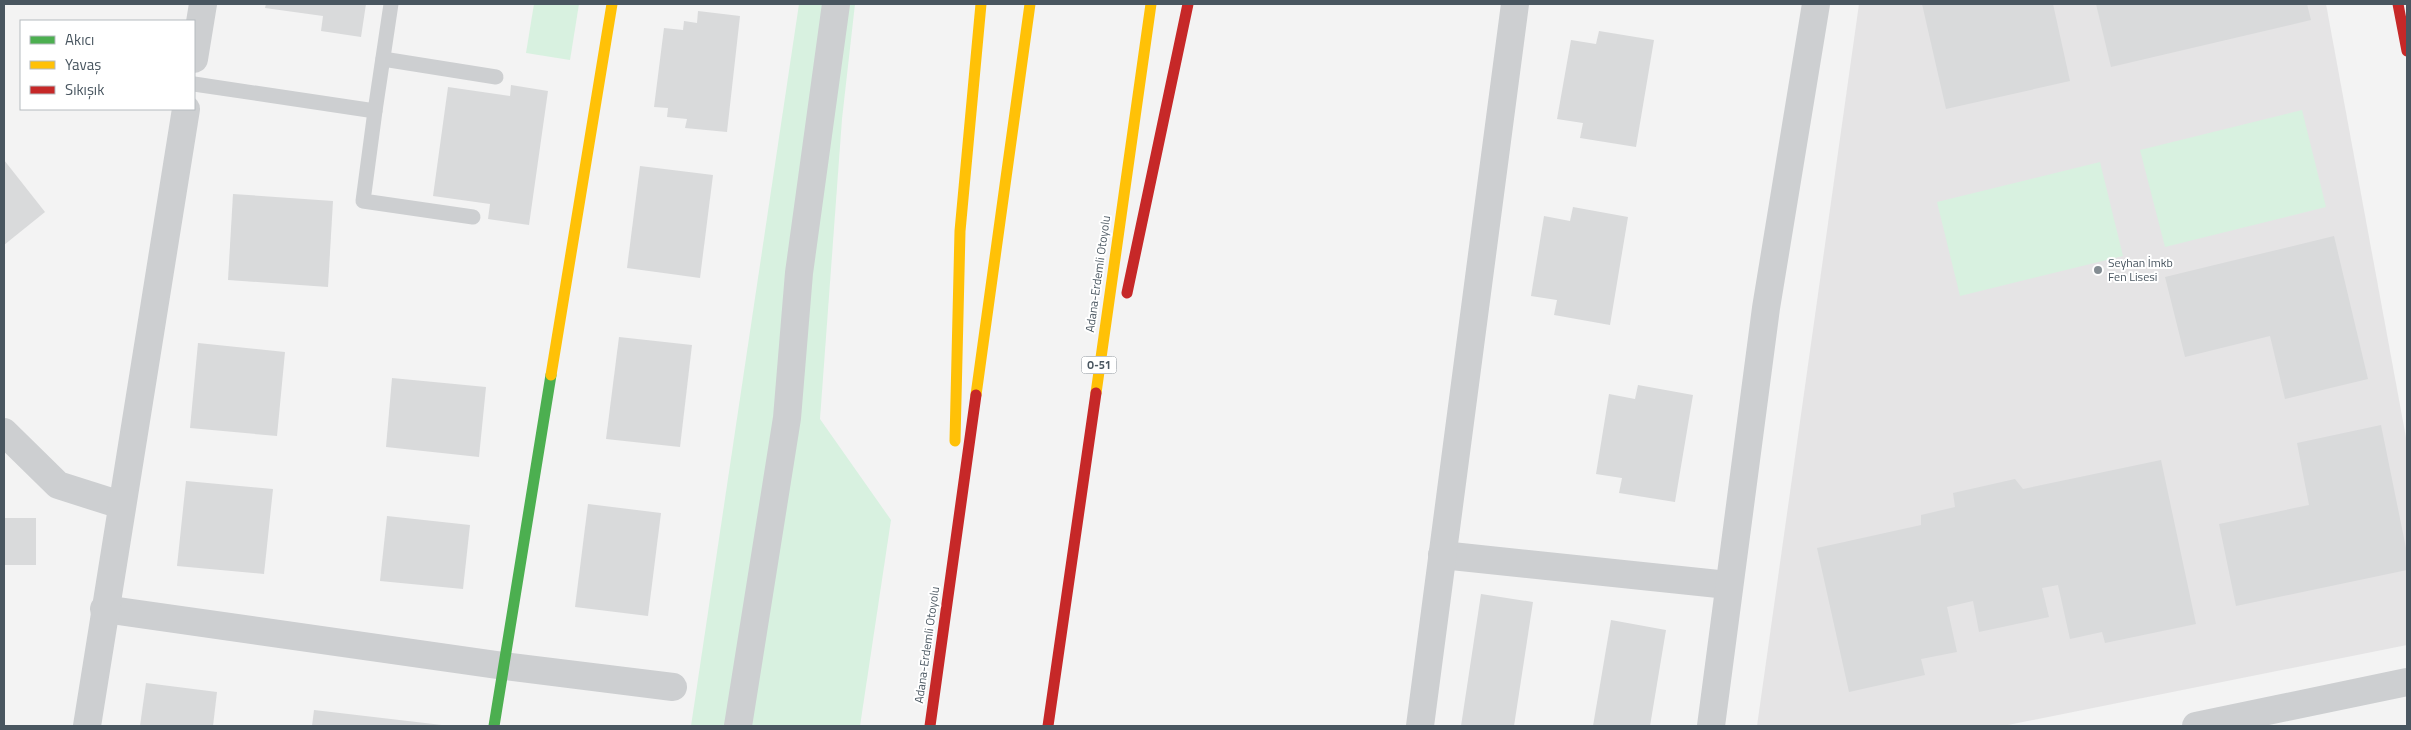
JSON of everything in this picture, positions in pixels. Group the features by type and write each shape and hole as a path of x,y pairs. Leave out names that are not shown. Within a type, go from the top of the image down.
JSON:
{"main road":[{"path":"494,726 612,4"},
{"path":"952,565 960,231 981,4"},
{"name":"Adana-Erdemli Otoyolu","path":"930,726 1030,4"},
{"name":"Adana-Erdemli Otoyolu","path":"1048,726 1151,4"},
{"path":"1124,307 1188,4"},
{"path":"2398,4 2407,51"},
{"path":"1076,532 1113,356"}],"street":[{"path":"195,53 203,4"},
{"path":"738,726 787,418 799,273 836,4"},
{"path":"1420,726 1515,4"},
{"path":"1711,726 1728,585 1766,308 1816,4"},
{"path":"87,726 104,609 186,110"},
{"path":"4,432 58,485 121,505"},
{"path":"1442,555 1728,585"},
{"path":"104,609 504,666 673,687"},
{"path":"2196,726 2407,682"}],"lane":[{"path":"391,4 363,201 473,217"},
{"path":"383,60 496,77"},
{"path":"195,84 375,111"}],"shaded area":[{"name":"Seyhan İmkb Fen Lisesi","path":"1859,4 2326,4 2407,443 2407,645 2003,726 1757,726"}],"green space":[{"path":"534,4 579,4 570,60 526,53"},
{"path":"799,4 855,4 842,119 820,419 891,520 860,726 691,726"},
{"path":"2302,110 2326,207 2165,247 2140,150"},
{"path":"2100,162 2123,256 1960,296 1937,202"}],"building":[{"path":"266,4 366,4 361,37 321,31 323,16 265,8"},
{"path":"1922,4 2053,4 2070,81 1946,109"},
{"path":"2096,4 2307,4 2311,20 2111,67"},
{"path":"698,11 740,16 727,132 685,128 687,119 667,117 668,108 654,107 664,28 683,30 684,21 697,23"},
{"path":"1599,31 1654,40 1636,147 1580,138 1583,123 1557,119 1571,40 1596,44"},
{"path":"511,85 548,91 529,225 488,219 490,204 433,196 448,87 510,96"},
{"path":"4,160 45,212 4,245"},
{"path":"640,166 713,175 700,278 627,268"},
{"path":"233,194 333,201 328,287 228,280"},
{"path":"1573,207 1628,217 1610,325 1554,315 1557,300 1531,296 1544,216 1570,221"},
{"path":"2334,236 2368,379 2285,399 2270,336 2185,357 2165,277"},
{"path":"619,337 692,345 680,447 606,439"},
{"path":"198,343 285,352 277,436 190,428"},
{"path":"392,378 486,387 479,457 386,447"},
{"path":"1638,385 1693,395 1675,502 1619,493 1622,478 1596,474 1609,394 1635,399"},
{"path":"2381,425 2407,553 2407,570 2236,606 2219,524 2309,505 2297,443"},
{"path":"2161,460 2196,624 2105,643 2102,632 2070,639 2058,585 2042,588 2049,617 1979,632 1973,601 1947,607 1957,652 1921,659 1925,675 1849,692 1817,548 1921,525 1921,515 1955,507 1953,493 2015,479 2023,489"},
{"path":"186,481 273,489 264,574 177,566"},
{"path":"588,504 661,513 648,616 575,607"},
{"path":"387,516 470,525 463,589 380,581"},
{"path":"4,518 36,518 36,565 4,565"},
{"path":"1481,594 1533,602 1514,726 1461,726"},
{"path":"1611,620 1666,630 1650,726 1593,726"},
{"path":"146,683 217,692 213,726 140,726"},
{"path":"314,710 442,725 442,726 312,726"}],"traffic: fast":[{"path":"494,726 551,375"}],"traffic: slow":[{"path":"551,375 612,4"},
{"path":"955,441 960,231 981,4"},
{"path":"976,395 1030,4"},
{"path":"1096,393 1151,4"}],"traffic: jam":[{"path":"1127,293 1188,4"},
{"path":"2398,4 2407,51"},
{"path":"1048,726 1096,393"},
{"path":"930,726 976,395"}],"place":[{"name":"Seyhan İmkb Fen Lisesi","path":"2098,270"}]}
